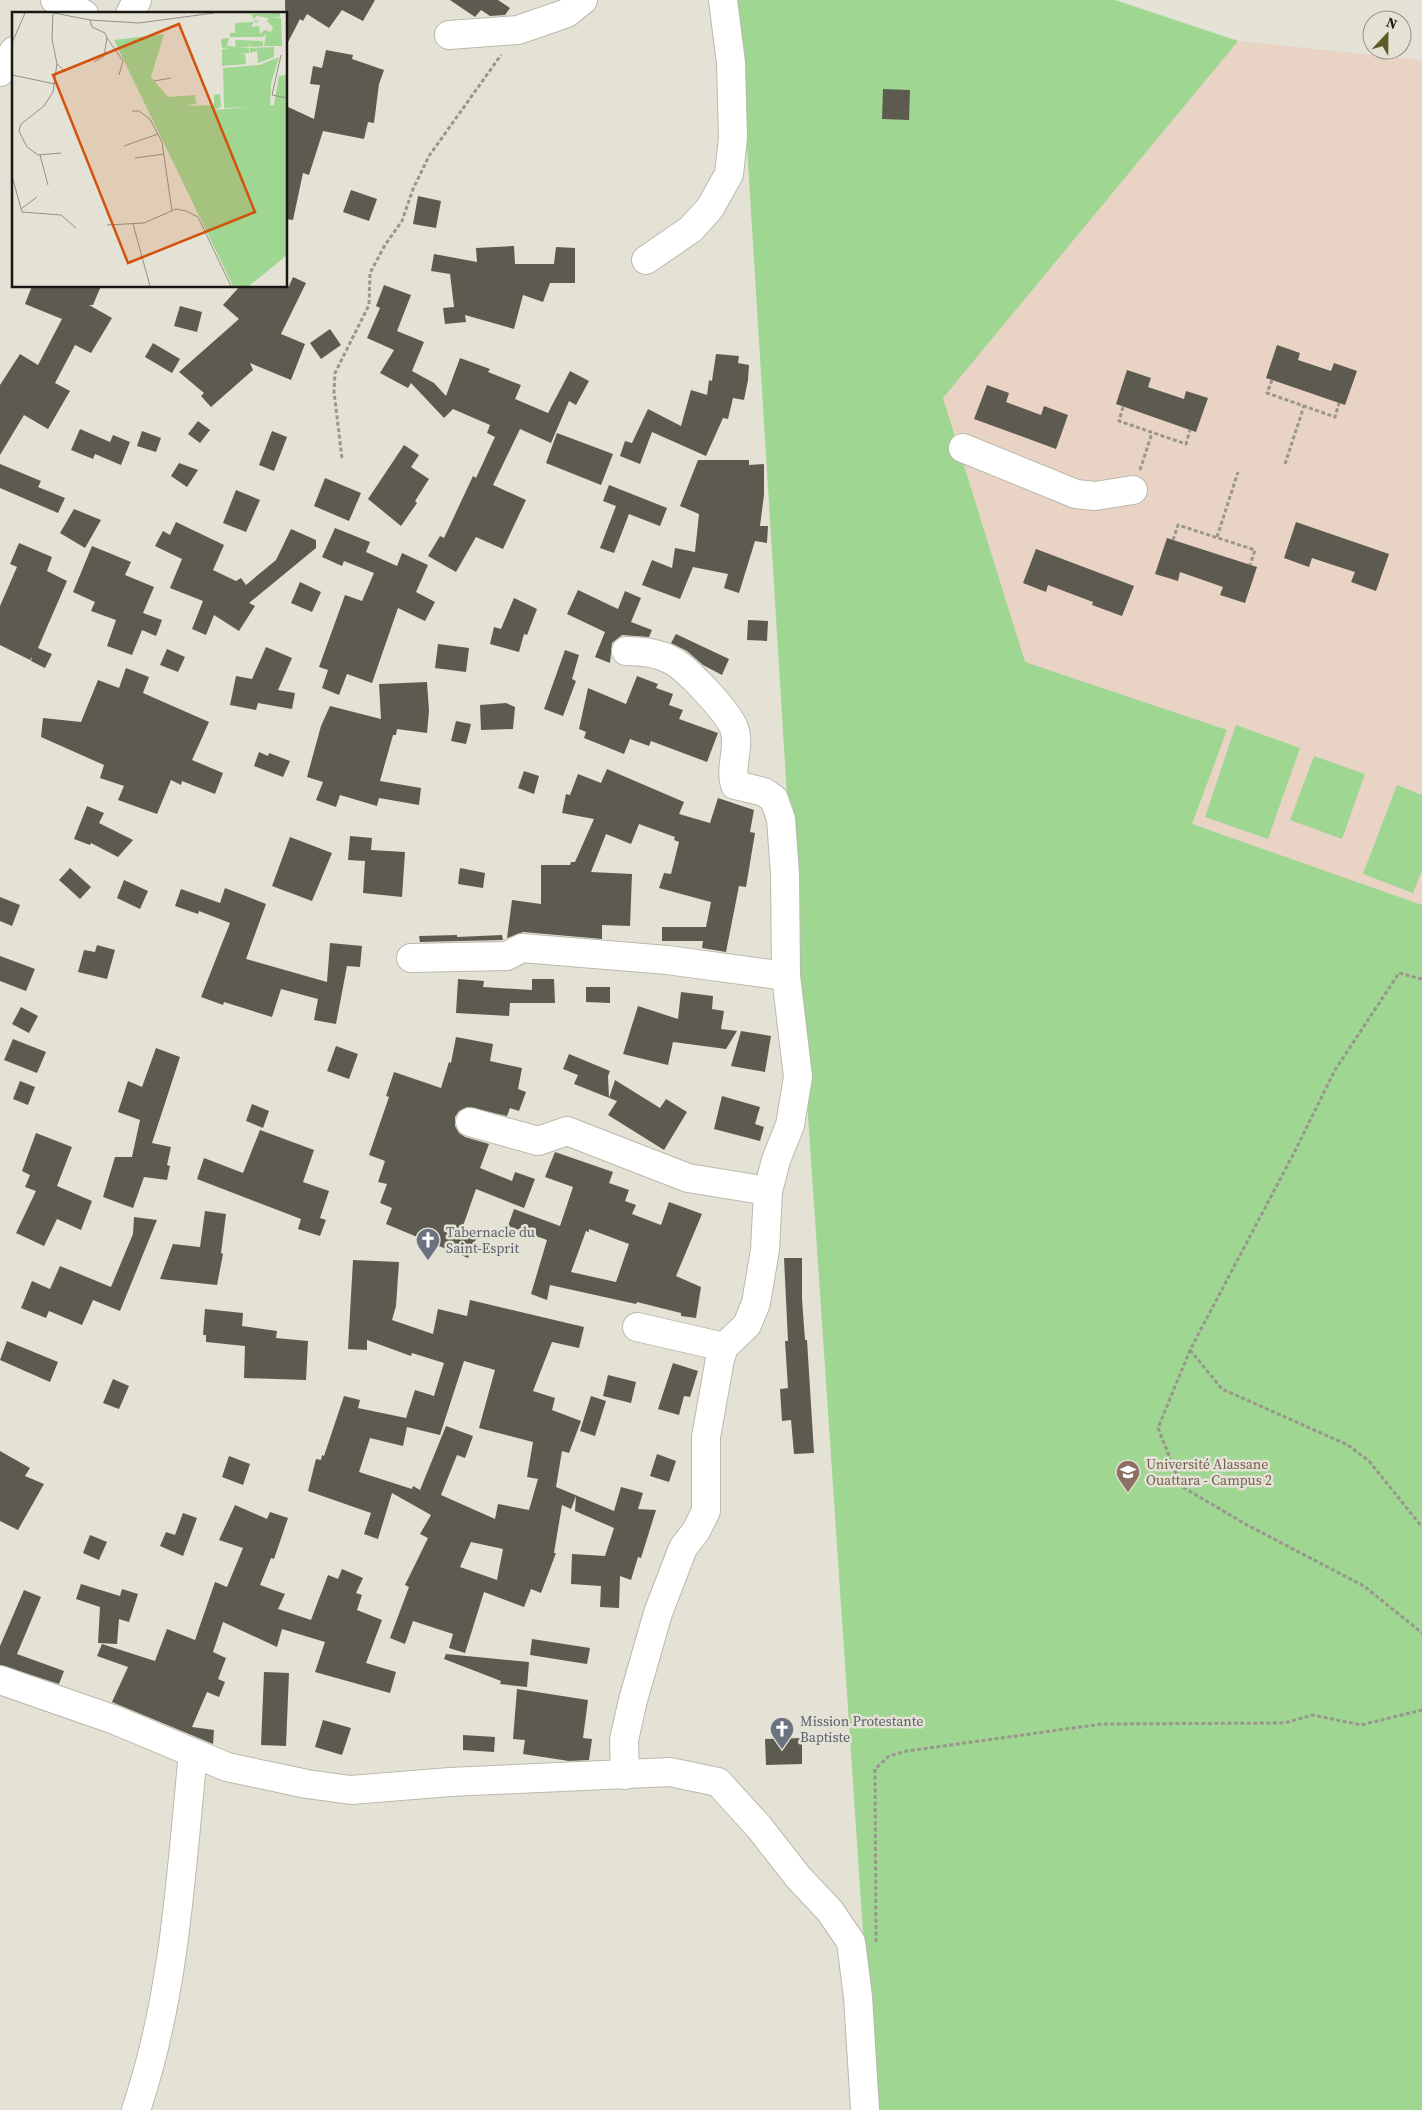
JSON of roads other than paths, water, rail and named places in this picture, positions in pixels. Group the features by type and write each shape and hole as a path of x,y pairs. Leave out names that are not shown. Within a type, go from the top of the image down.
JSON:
{"street":[{"path":"40,12 46,0"},
{"path":"55,0 80,12"},
{"path":"131,12 137,0"},
{"path":"449,35 518,30 567,14 583,0"},
{"path":"646,260 691,229 710,208 729,174 733,138 731,63 723,0"},
{"path":"0,72 12,54"},
{"path":"963,448 1076,494 1095,496 1133,490"},
{"path":"624,1774 624,1740 633,1700 658,1613 683,1548 696,1531 706,1511 706,1437 724,1347 747,1326 756,1303 765,1250 768,1191 776,1160 790,1125 798,1077 786,976 785,874 781,819 774,799 764,792 735,785 732,778 737,754 734,728 720,708 697,682 672,660 642,651 626,651"},
{"path":"411,958 507,956 522,948 667,960 786,976"},
{"path":"470,1122 538,1141 566,1131 688,1178 768,1191"},
{"path":"637,1327 724,1347"},
{"path":"0,1680 115,1720 227,1767 307,1784 351,1790 450,1782 670,1772 718,1782 759,1827 798,1877 830,1911 851,1942 858,1998 865,2110"},
{"path":"136,2110 150,2069 168,1985 193,1752"}],"place":[{"name":"Tabernacle du Saint-Esprit","path":"428,1261"},
{"name":"Université Alassane Ouattara - Campus 2","path":"1128,1493"},
{"name":"Mission Protestante Baptiste","path":"782,1750"}]}
